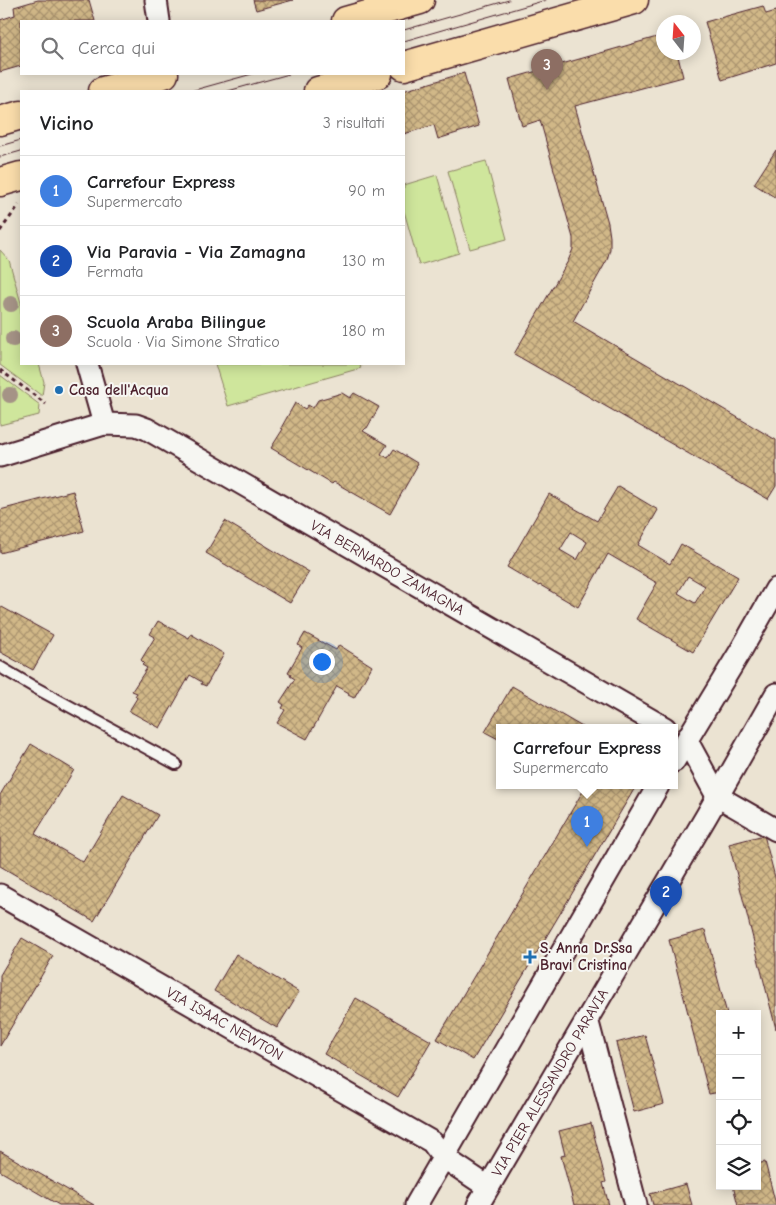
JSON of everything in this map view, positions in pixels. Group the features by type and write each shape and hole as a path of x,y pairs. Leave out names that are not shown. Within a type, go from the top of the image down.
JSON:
{"main road":[{"path":"350,20 420,0"},
{"path":"405,66 634,0"},
{"path":"107,90 160,75"},
{"path":"322,90 374,75"},
{"path":"0,121 20,115"},
{"path":"0,182 20,176"}],"street":[{"path":"156,0 159,20"},
{"path":"87,365 104,424"},
{"name":"VIA BERNARDO ZAMAGNA","path":"0,456 104,424 136,425 147,429 658,724"},
{"path":"776,589 681,737 717,796 776,830"},
{"name":"VIA PIER ALESSANDRO PARAVIA","path":"444,1157 483,1196 776,694"},
{"path":"416,1205 656,789"},
{"name":"VIA ISAAC NEWTON","path":"0,895 432,1142 444,1157"},
{"path":"588,1019 636,1205"}],"lane":[{"path":"0,667 176,764"}],"path":[{"path":"0,231 19,205"},
{"path":"0,370 46,404"}],"green space":[{"path":"486,161 507,239 470,249 448,171"},
{"path":"437,175 459,253 419,265 405,215 405,185"},
{"path":"0,250 9,260 20,299 20,365 39,365 44,382 42,396 0,365"},
{"path":"215,365 360,365 361,368 228,406"},
{"path":"0,375 40,405 39,415 0,425"}],"building":[{"path":"38,0 89,0 95,20 20,20 20,66 0,72 0,20 15,15 14,7"},
{"path":"253,0 293,0 256,10"},
{"path":"763,6 766,14 776,11 776,63 722,80 705,22"},
{"path":"656,37 656,60 679,60 683,77 575,106 608,223 610,249 607,260 573,321 776,440 776,486 768,499 514,354 568,261 573,249 573,238 540,120 522,126 509,79"},
{"path":"464,73 479,126 438,139 434,125 405,134 405,90"},
{"path":"776,150 776,198 754,184"},
{"path":"342,393 350,398 354,393 379,407 367,428 363,431 387,445 381,454 388,458 394,449 417,463 390,514 334,482 332,484 271,448 283,429 281,428 295,403 305,409 308,405 313,408 318,400"},
{"path":"618,486 658,510 638,545 670,564 681,544 738,577 693,652 636,619 657,583 608,554 578,607 507,567 549,494 597,521","holes":["571,532 587,542 577,560 560,550","688,576 705,586 695,603 678,593"]},
{"path":"73,491 84,531 0,553 0,510"},
{"path":"225,521 309,572 290,603 206,553"},
{"path":"0,606 53,635 33,670 0,652"},
{"path":"158,621 189,638 191,634 224,654 206,686 190,675 160,728 129,711 137,698 135,696 137,693 132,691 147,668 142,665 144,663 141,660 155,637 150,634"},
{"path":"305,633 336,650 339,645 372,666 354,698 337,686 307,739 277,723 285,710 282,708 284,705 280,702 295,679 288,672 302,648 298,645"},
{"path":"512,686 577,724 496,724 496,738 485,732"},
{"path":"31,744 74,770 35,834 83,862 123,795 158,815 94,921 0,866 0,795"},
{"path":"584,789 634,789 473,1060 437,1039"},
{"path":"764,835 776,881 776,1029 729,844"},
{"path":"705,930 726,1010 716,1010 716,1093 709,1094 669,940"},
{"path":"22,938 53,956 0,1046 0,975"},
{"path":"236,954 299,992 277,1028 214,991"},
{"path":"356,998 431,1041 398,1097 324,1054"},
{"path":"645,1035 664,1104 634,1112 616,1043"},
{"path":"591,1123 606,1182 603,1183 609,1205 574,1205 561,1156 565,1155 559,1131"},
{"path":"0,1151 94,1205 59,1205 0,1171"},
{"path":"765,1162 776,1205 738,1205 734,1190 761,1190 761,1163"},
{"path":"686,1184 692,1205 653,1205 650,1194"}],"tram line":[{"path":"405,30 509,0"},
{"path":"405,41 546,0"},
{"path":"195,90 248,75"},
{"path":"232,90 285,75"},
{"path":"0,146 20,140"},
{"path":"0,157 20,151"}],"place":[{"name":"Scuola Araba Bilingue","path":"547,90"},
{"name":"Casa dell'Acqua","path":"59,390"},
{"name":"Carrefour Express","path":"587,847"},
{"name":"Via Paravia - Via Zamagna","path":"666,917"},
{"name":"S. Anna Dr.Ssa Bravi Cristina","path":"530,957"}]}
